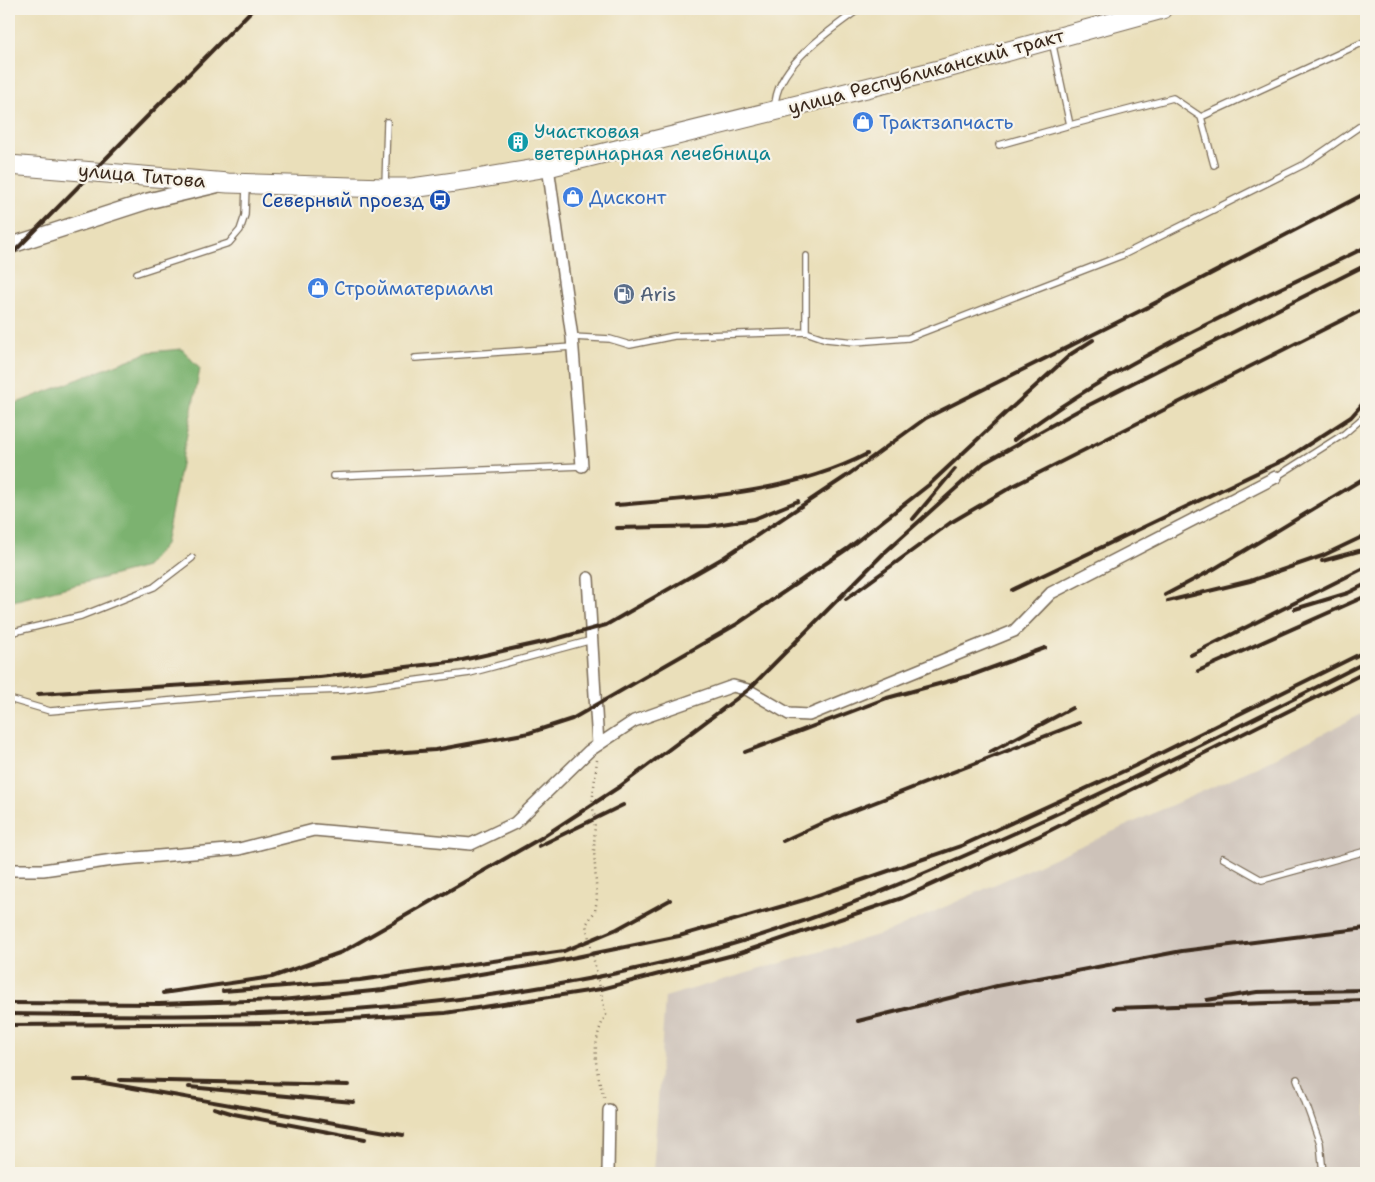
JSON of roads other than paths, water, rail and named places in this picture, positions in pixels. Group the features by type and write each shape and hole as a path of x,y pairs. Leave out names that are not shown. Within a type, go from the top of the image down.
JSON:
{"main road":[{"name":"улица Республиканский тракт","path":"276,184 412,188 548,167 943,69 1162,9"},
{"name":"улица Титова","path":"9,165 237,183 276,184"}],"street":[{"path":"548,167 572,342 582,466"},
{"path":"9,246 148,201 237,183"},
{"path":"9,870 43,870 113,860 239,849 314,830 471,844 515,823 589,751 634,721 733,686 748,690 789,714 809,715 1014,631 1051,593 1276,477"},
{"path":"588,578 598,745"},
{"path":"608,1173 609,1110"}],"lane":[{"path":"775,110 775,96 779,83 817,40 859,9"},
{"path":"1052,39 1070,125"},
{"path":"1201,117 1366,41"},
{"path":"998,145 1174,98 1201,117 1214,166"},
{"path":"385,188 387,122"},
{"path":"415,358 610,339 630,345 674,336 806,332 826,339 855,342 908,338 1123,255 1305,164 1366,122"},
{"path":"137,273 229,243 240,230 245,215 237,183"},
{"path":"806,256 806,332"},
{"path":"1276,477 1344,434 1366,415"},
{"path":"333,476 582,466"},
{"path":"9,633 81,616 154,587 192,558"},
{"path":"9,699 50,711 258,693 344,690 470,673 592,640"},
{"path":"1223,858 1262,880 1366,851"},
{"path":"1297,1079 1320,1143 1324,1173"}],"railway":[{"path":"9,257 253,9"},
{"path":"1151,305 1366,193"},
{"path":"1014,440 1097,384 1141,359 1185,335 1366,247"},
{"path":"163,993 272,977 342,952 541,838 619,787 748,690 884,553 984,463 1081,409 1366,265"},
{"path":"38,694 320,677 458,661 552,640 606,625 723,558 845,477 926,418 1156,303"},
{"path":"846,599 950,523 1013,486 1366,308"},
{"path":"1007,412 1071,354 1093,340"},
{"path":"1012,590 1286,459 1351,417 1366,400"},
{"path":"334,757 435,750 529,733 572,719 737,624 847,549 930,484 1011,408"},
{"path":"616,505 680,500 777,485 838,467 867,454"},
{"path":"913,519 955,469"},
{"path":"1165,595 1214,569 1366,477"},
{"path":"617,528 709,526 754,519 798,501"},
{"path":"1168,601 1250,581 1322,556 1366,535"},
{"path":"1322,561 1366,549"},
{"path":"1191,655 1366,567"},
{"path":"1295,609 1348,593 1366,584"},
{"path":"1198,671 1366,596"},
{"path":"745,752 887,698 972,675 1045,648"},
{"path":"9,1003 159,1004 281,1000 383,990 547,963 679,936 804,900 961,846 1137,765 1366,651"},
{"path":"9,1014 228,1015 375,1007 491,995 549,986 663,963 792,925 935,869 1142,774 1366,662"},
{"path":"9,1025 289,1023 445,1013 601,989 737,954 902,898 1039,836 1366,672"},
{"path":"990,752 1072,708"},
{"path":"783,841 822,823 1079,723"},
{"path":"539,846 623,805"},
{"path":"223,991 360,980 564,951 617,929 670,900"},
{"path":"858,1021 997,986 1182,951 1366,928"},
{"path":"1207,1000 1257,992 1366,990"},
{"path":"1114,1008 1366,1000"},
{"path":"74,1080 87,1080 403,1135"},
{"path":"120,1080 348,1085"},
{"path":"189,1087 353,1102"},
{"path":"214,1108 234,1114 365,1139"}],"place":[{"name":"Трактзапчасть","path":"863,122"},
{"name":"Участковая ветеринарная лечебница","path":"518,142"},
{"name":"Дисконт","path":"573,197"},
{"name":"Северный проезд","path":"440,200"},
{"name":"Стройматериалы","path":"318,288"},
{"name":"Aris","path":"624,294"}]}
